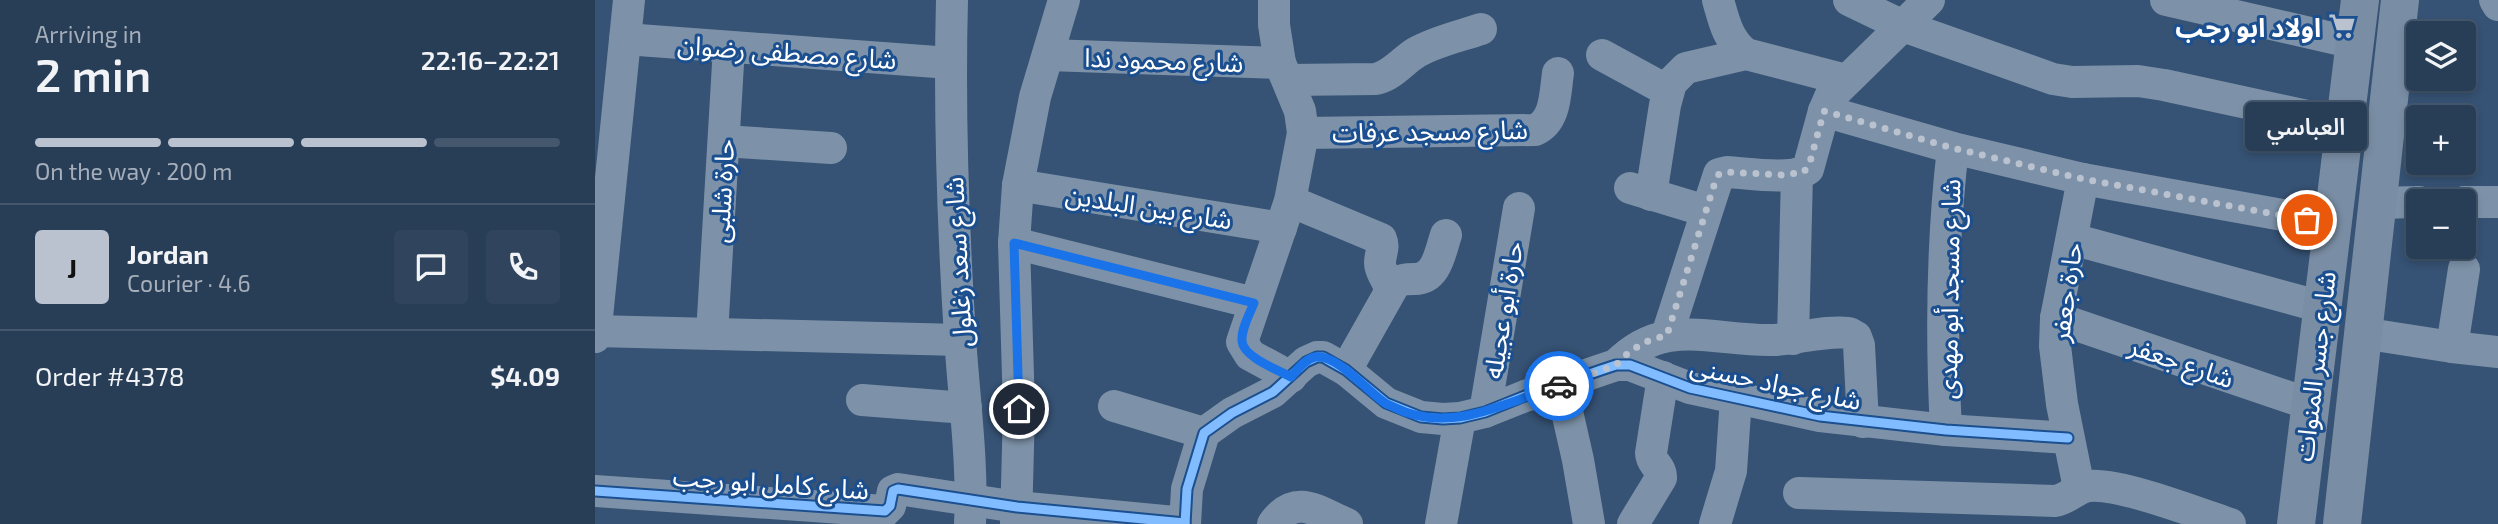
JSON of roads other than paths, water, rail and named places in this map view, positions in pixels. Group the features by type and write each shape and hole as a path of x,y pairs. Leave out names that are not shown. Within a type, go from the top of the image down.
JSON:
{"street":[{"path":"595,337 607,94 625,39 629,0"},
{"name":"شارع سعد زغلول","path":"952,0 951,135 971,512"},
{"path":"1016,516 1019,409 1014,243 1017,185 1025,141 1064,0"},
{"path":"1274,0 1274,25 1284,72 1300,111 1303,133 1286,214 1242,336 1243,347 1250,355 1291,377"},
{"path":"1718,0 1730,37 1736,47 1746,54 1846,80"},
{"path":"1849,0 1903,26 2053,79 2072,82 2138,81 2164,85 2344,124"},
{"path":"1667,335 1716,179 1723,173 1797,174 1808,169 1830,97 1929,0"},
{"path":"2166,0 2354,43"},
{"name":"شارع جسر المنوات","path":"2296,524 2360,0"},
{"name":"شارع جسر المنوات","path":"2342,524 2400,0"},
{"path":"2495,0 2498,5"},
{"name":"شارع محمود ندا","path":"1048,55 1375,79 1386,77 1424,48 1481,29"},
{"name":"شارع مصطفى رضوان","path":"625,39 950,63"},
{"name":"حارة شلبى","path":"712,334 729,47"},
{"path":"1706,211 1640,191 1668,91 1677,74 1686,68 1746,54"},
{"path":"1602,55 1668,91"},
{"name":"شارع مسجد عرفات","path":"1303,133 1535,130 1551,117 1558,73"},
{"path":"1824,111 1953,148 2083,179 2332,224"},
{"path":"724,141 831,148"},
{"name":"شارع مسجد أبو مهدى","path":"1946,430 1942,317 1947,204 1953,148"},
{"path":"1793,339 1797,174"},
{"name":"حارة جعفر","path":"2079,488 2057,374 2056,318 2083,179"},
{"name":"شارع بين البلدين","path":"1017,185 1286,214 1381,239 1384,244 1381,267 1391,291"},
{"path":"2377,203 2406,202"},
{"path":"2476,202 2498,202"},
{"name":"حارة أبو عجيله","path":"1441,524 1473,415 1519,208"},
{"path":"1346,370 1391,291 1399,281 1420,279 1433,270 1446,236"},
{"path":"2072,239 2322,307"},
{"path":"1014,243 1254,303"},
{"path":"2452,347 2464,269"},
{"name":"شارع جعفر","path":"2056,318 2309,404"},
{"path":"596,331 960,340"},
{"name":"شارع جواد حسنى","path":"1616,365 1630,351 1667,335 1765,340 1845,332 1856,337 1859,345 1863,422"},
{"path":"2362,332 2498,352"},
{"name":"شارع جواد حسنى","path":"1204,433 1273,392 1306,362 1317,356 1346,370 1386,403 1404,411 1443,419 1473,415 1616,365 1630,365 1644,368 1690,388 1778,408 1863,422 2068,438"},
{"path":"1633,524 1661,478 1651,453 1663,377"},
{"path":"1561,385 1589,524"},
{"path":"1716,524 1731,471 1736,398"},
{"path":"862,400 966,408"},
{"path":"971,512 1185,524 1187,489 1204,433 1114,406"},
{"path":"1798,493 2055,501 2063,500 2079,488 2092,486 2168,503 2230,524"},
{"name":"شارع كامل ابو رجب","path":"595,491 705,511 827,515 885,511 890,506 893,491 898,489 971,512"},
{"path":"1273,524 1282,512 1296,506 1313,509 1347,524"}],"place":[{"name":"اولاد ابو رجب","path":"2342,26"},
{"name":"العباسي","path":"2307,220"}]}
